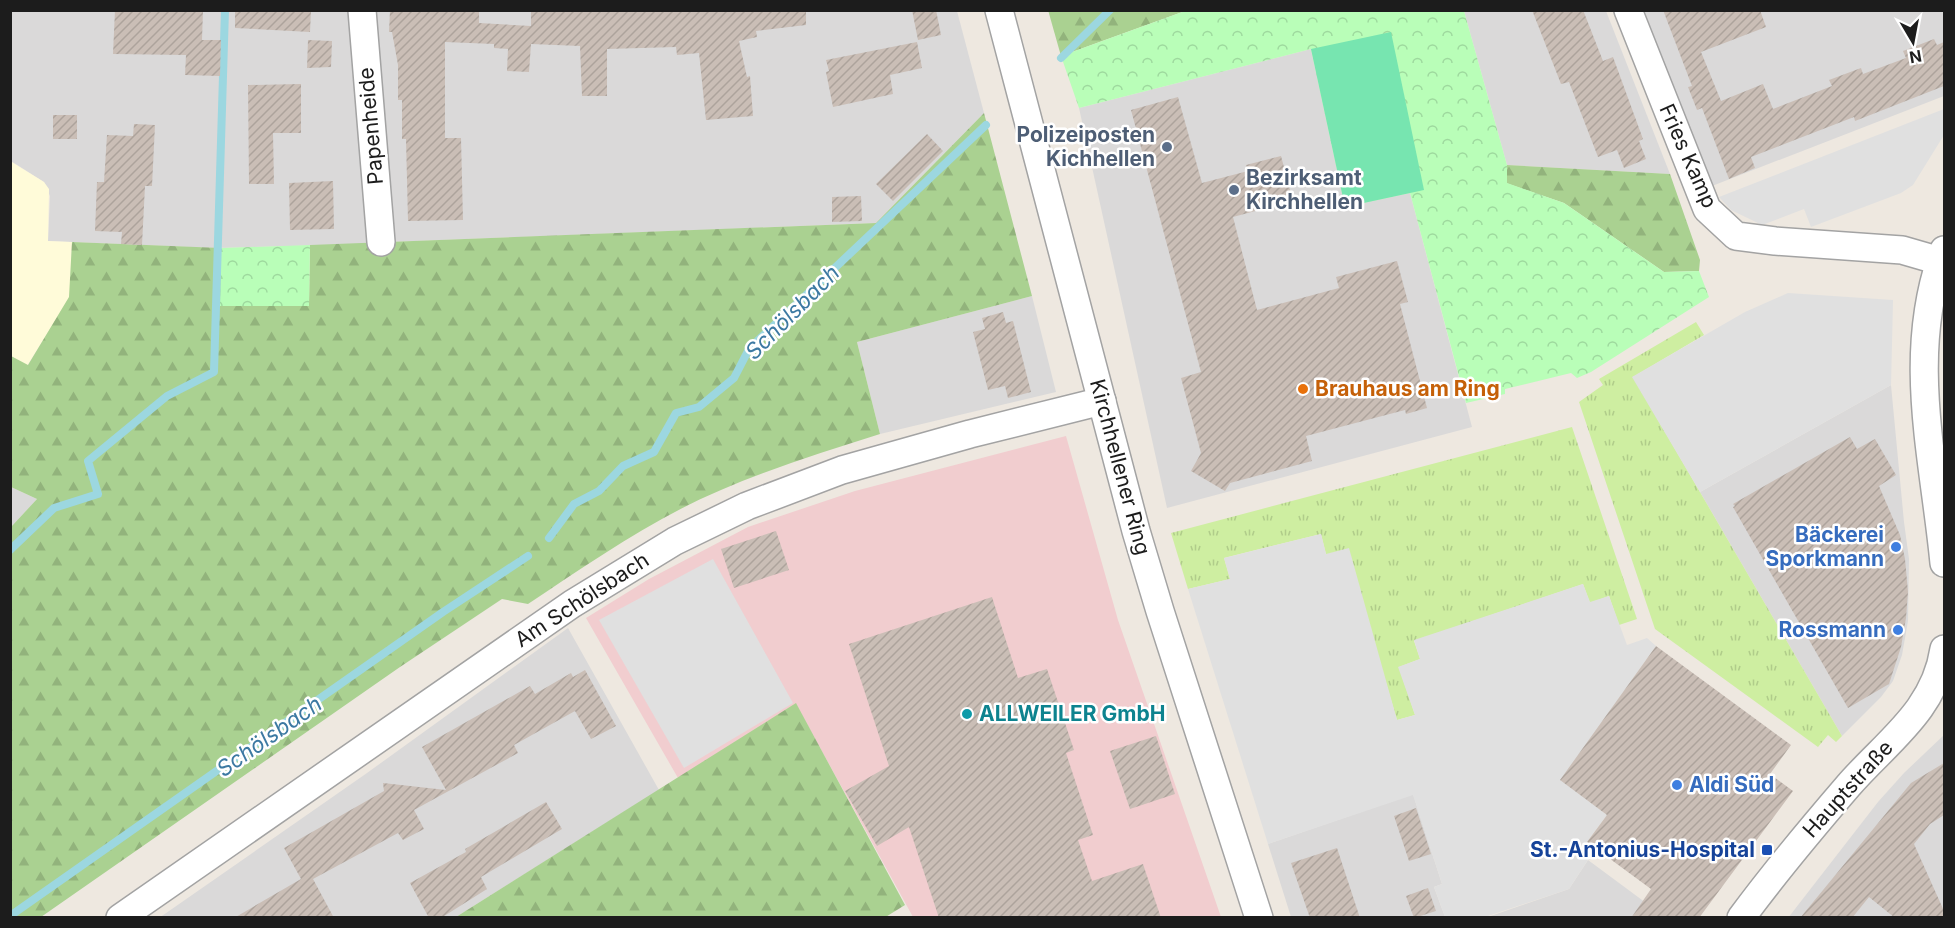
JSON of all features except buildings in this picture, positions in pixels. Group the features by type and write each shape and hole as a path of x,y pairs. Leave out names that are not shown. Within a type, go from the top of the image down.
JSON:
{"street":[{"name":"Papenheide","path":"362,10 381,242"},
{"name":"Kirchhellener Ring","path":"999,10 1136,531 1259,918"},
{"name":"Fries Kamp","path":"1628,10 1707,209 1736,236 1902,250 1942,256"},
{"path":"1942,256 1931,292 1923,380 1944,563"},
{"name":"Am Schölsbach","path":"120,918 562,610 675,541 747,506 842,470 1102,400"},
{"name":"Hauptstraße","path":"1741,918 1791,852 1854,779 1921,708 1934,687 1944,653"}],"shaded area":[{"path":"10,11 348,11 367,244 215,248 48,241 50,196 44,182 11,161"},
{"path":"374,11 957,11 984,113 876,223 390,242"},
{"path":"1464,11 1606,11 1670,174 1507,165"},
{"path":"1642,11 1944,11 1944,96 1712,186"},
{"path":"1311,49 1345,206 1410,193 1472,427 1167,508 1079,108"},
{"path":"1944,109 1944,135 1913,185 1901,193 1811,227 1804,209 1762,225 1731,210 1719,197"},
{"path":"10,161 44,182 49,189 48,241 72,242 70,297 27,366 11,356"},
{"path":"1788,293 1893,300 1891,385 1700,492 1632,377 1745,312"},
{"path":"1032,296 1056,392 880,434 857,342"},
{"path":"1891,385 1909,559 1908,621 1902,655 1893,681 1881,697 1842,736 1700,492"},
{"path":"1066,436 1118,620 1221,917 913,917 796,704 678,778 586,618 649,579 748,527 855,491"},
{"path":"11,487 37,499 11,527"},
{"path":"1321,534 1326,554 1349,548 1397,720 1415,715 1398,667 1420,659 1414,640 1583,584 1590,602 1609,596 1627,645 1647,638 1656,646 1561,780 1607,815 1587,842 1595,849 1569,889 1485,917 1445,917 1434,887 1442,884 1413,795 1268,844 1188,589 1230,579 1224,558"},
{"path":"713,559 793,703 684,768 599,620"},
{"path":"568,628 659,790 456,917 159,918 367,773"},
{"path":"1944,735 1944,917 1788,918 1878,802 1904,773"},
{"path":"1413,794 1442,884 1434,887 1445,917 1291,917 1268,844"},
{"path":"1588,860 1665,917 1485,918 1569,889"}],"green space":[{"path":"1048,10 1185,11 1061,56"},
{"path":"1185,11 1464,11 1507,165 1507,183 1564,203 1664,272 1699,271 1709,297 1591,372 1577,378 1571,373 1505,389 1505,394 1466,403 1410,193 1345,207 1311,49 1079,108 1061,56"},
{"path":"1391,32 1424,190 1345,207 1311,49"},
{"path":"984,113 1032,296 857,342 880,434 779,467 670,514 622,542 528,604 502,599 400,667 41,917 11,917 11,527 37,499 11,487 11,356 28,365 69,297 72,242 221,248 221,306 309,305 310,245 876,223"},
{"path":"1507,165 1670,174 1700,260 1699,271 1664,272 1564,203 1506,183"},
{"path":"310,245 309,306 220,306 221,248"},
{"path":"1696,322 1704,335 1633,377 1842,736 1836,742 1828,735 1818,747 1655,629 1579,402 1603,385 1599,379"},
{"path":"1572,427 1637,619 1619,625 1609,596 1590,603 1583,584 1414,641 1420,659 1399,667 1415,715 1397,720 1377,653 1326,554 1321,534 1224,558 1230,579 1188,589 1171,533"},
{"path":"796,703 905,905 884,918 456,917"}],"waterway":[{"path":"10,550 54,508 98,494 88,461 167,396 214,372 225,10"},
{"name":"Schölsbach","path":"1061,58 1110,10"},
{"name":"Schölsbach","path":"549,538 574,504 599,491 623,466 654,452 676,413 699,407 734,378 749,349 986,125"},
{"name":"Schölsbach","path":"10,916 443,612 528,556"}],"place":[{"name":"Polizeiposten Kichhellen","path":"1167,147"},
{"name":"Bezirksamt Kirchhellen","path":"1234,190"},
{"name":"Brauhaus am Ring","path":"1303,389"},
{"name":"Bäckerei Sporkmann","path":"1896,547"},
{"name":"Rossmann","path":"1898,630"},
{"name":"ALLWEILER GmbH","path":"967,714"},
{"name":"Aldi Süd","path":"1677,785"},
{"name":"St.-Antonius-Hospital","path":"1767,850"}]}
